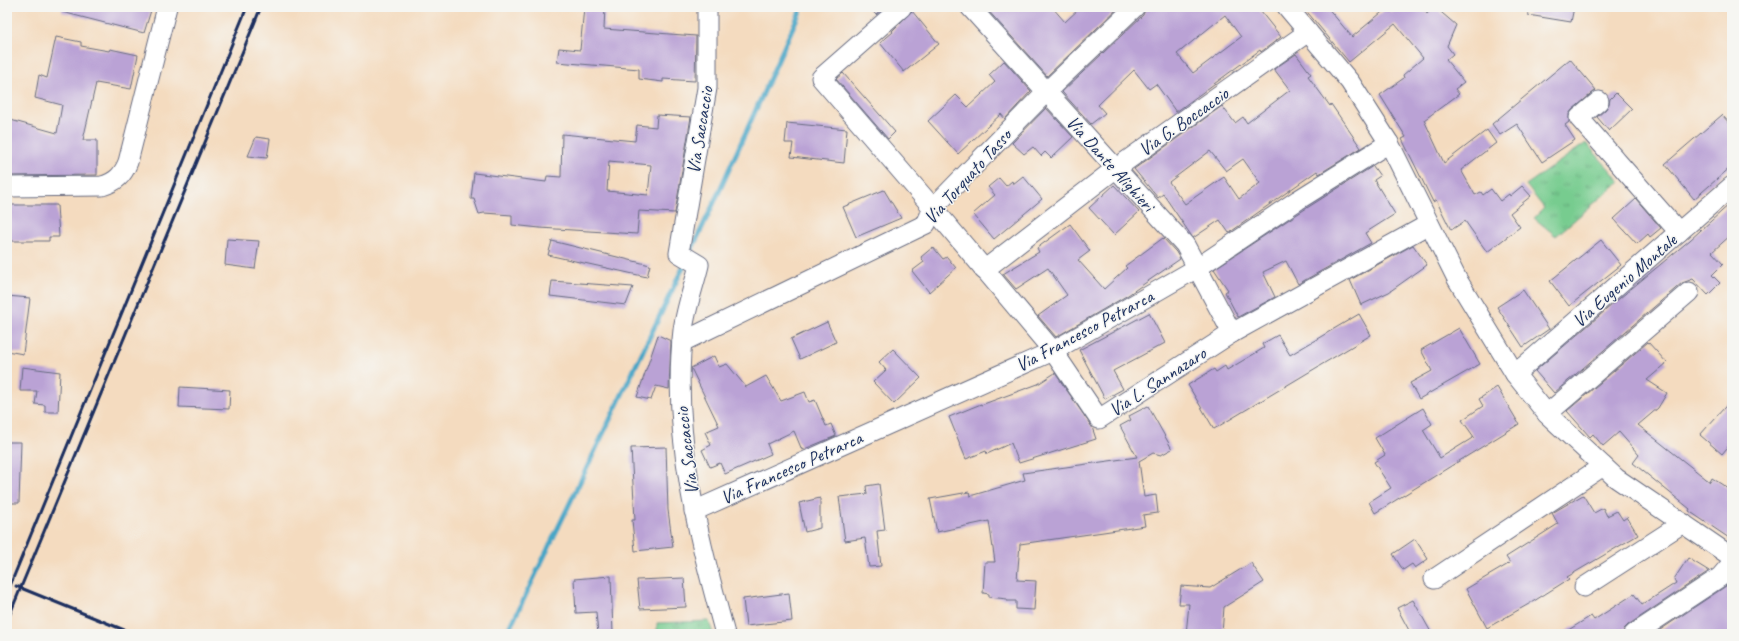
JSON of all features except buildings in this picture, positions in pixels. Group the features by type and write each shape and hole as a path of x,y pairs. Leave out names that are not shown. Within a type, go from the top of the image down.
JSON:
{"street":[{"path":"7,187 102,186 114,182 123,173 128,162 167,7"},
{"name":"Via Saccaccio","path":"707,7 706,88 679,253 699,265 683,328 680,380 681,423 694,511 725,634"},
{"name":"Via L. Sannazaro","path":"902,7 821,78 1053,351 1099,419 1232,333 1429,224"},
{"name":"Via Dante Alighieri","path":"970,7 1185,245 1232,333"},
{"name":"Via Torquato Tasso","path":"682,342 926,224 933,208 1047,91 1135,7"},
{"path":"1287,7 1350,82 1389,143 1457,279 1515,374 1547,414 1616,478 1732,557"},
{"name":"Via G. Boccaccio","path":"984,270 1115,169 1308,32"},
{"path":"1599,101 1579,118 1679,232"},
{"name":"Via Francesco Petrarca","path":"694,511 1053,351 1198,268 1298,200 1389,143"},
{"name":"Via Eugenio Montale","path":"1515,374 1732,186"},
{"path":"1547,414 1688,292"},
{"path":"1434,578 1602,466"},
{"path":"1584,587 1683,523"},
{"path":"1634,634 1720,577 1732,563"}],"green space":[{"path":"1586,143 1620,181 1556,236 1534,218 1544,208 1526,185"},
{"path":"709,621 713,634 657,634 657,623"}],"waterway":[{"path":"507,634 713,205 802,7"}],"railway":[{"path":"7,593 247,7"},
{"path":"7,621 261,7"},
{"path":"16,586 134,634"}]}
